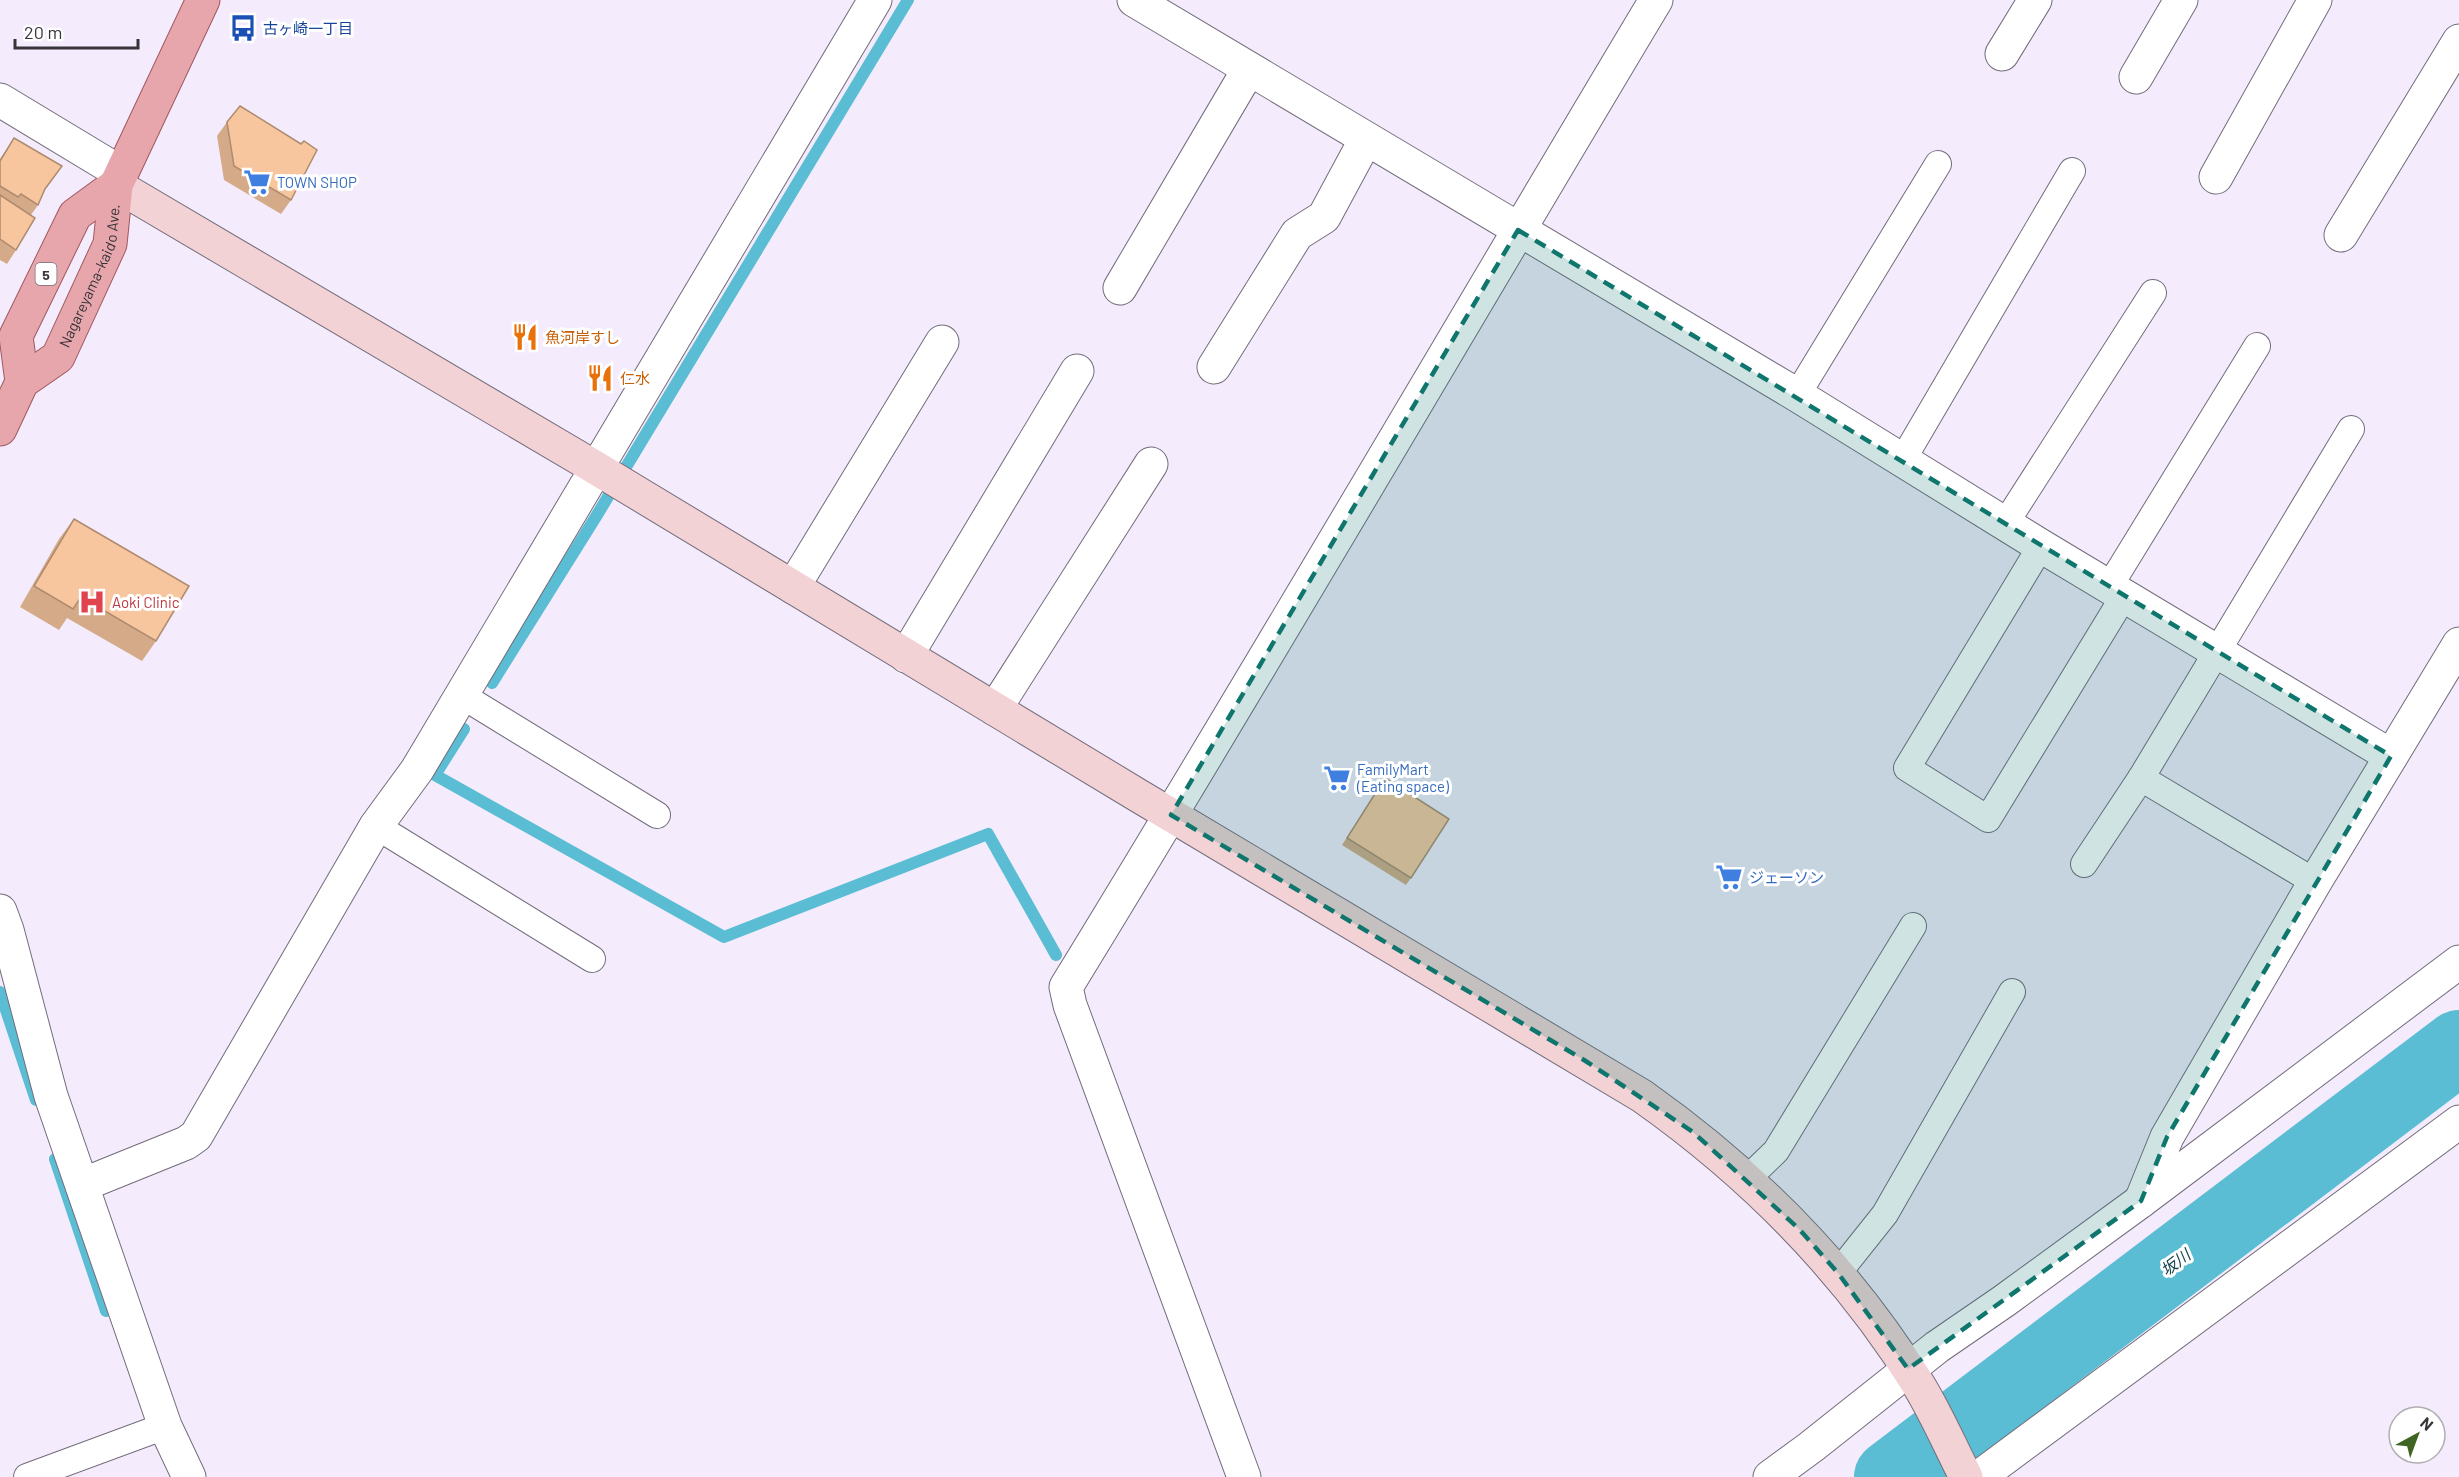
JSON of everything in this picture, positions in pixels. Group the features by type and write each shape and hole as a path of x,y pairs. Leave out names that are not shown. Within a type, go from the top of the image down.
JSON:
{"main road":[{"name":"Nagareyama-kaido Ave.","path":"119,179 75,215 8,334 22,382 58,357 110,244 119,179 203,0"},
{"path":"0,429 22,382"}],"street":[{"path":"82,1185 186,1143 196,1136 376,826 417,770 875,0"},
{"path":"1134,0 1797,396 2041,546 2391,756"},
{"path":"1244,1477 1070,1005 1066,987 1171,815 1656,0"},
{"path":"2001,54 2035,0"},
{"path":"2136,77 2181,0"},
{"path":"2216,177 2315,0"},
{"path":"2341,235 2459,40"},
{"path":"1120,288 1249,69"},
{"path":"0,100 119,179 906,656 1642,1095 1693,1132 1746,1180 1799,1229 1838,1273 1894,1347 1970,1476 2459,1122"},
{"path":"1214,367 1297,234 1324,217 1366,139"},
{"path":"793,587 942,342"},
{"path":"906,656 1077,371"},
{"path":"995,709 1151,464"},
{"path":"2141,1201 2167,1137 2315,882 2459,644"},
{"path":"0,911 51,1096 165,1426 189,1477"},
{"path":"1770,1477 1913,1377 2141,1201 2459,962"}],"lane":[{"path":"1797,396 1938,164"},
{"path":"1902,461 2072,171"},
{"path":"2006,524 2153,293"},
{"path":"2041,546 1907,768 1988,819 2257,346"},
{"path":"2084,864 2141,778 2351,429"},
{"path":"461,694 657,815"},
{"path":"2141,778 2315,882"},
{"path":"376,826 592,959"},
{"path":"1746,1180 1776,1151 1912,926"},
{"path":"1838,1273 1885,1214 2012,993"},
{"path":"27,1477 165,1426"}],"highlighted area":[{"path":"1518,230 2391,756 2167,1137 2141,1201 1908,1369 1838,1273 1799,1229 1693,1132 1584,1060 1171,815"}],"building":[{"path":"240,106 301,144 304,141 317,150 291,200 234,166 227,122"},
{"path":"14,138 62,166 45,189 38,205 21,194 18,197 0,186 0,161"},
{"path":"0,195 35,218 16,250 0,239"},
{"path":"74,519 189,586 156,641 81,597 73,609 34,586"},
{"path":"1385,778 1449,819 1411,878 1347,838"}],"waterway":[{"path":"492,683 597,515 908,0"},
{"path":"464,729 435,775 724,937 988,834 1056,955"},
{"path":"0,992 36,1100"},
{"name":"坂川","path":"1891,1477 2459,1047"},
{"path":"55,1159 106,1311"}],"place":[{"name":"古ヶ崎一丁目","path":"243,28"},
{"name":"TOWN SHOP","path":"257,182"},
{"name":"魚河岸すし","path":"525,337"},
{"name":"仁水","path":"600,378"},
{"name":"Aoki Clinic","path":"92,602"},
{"name":"FamilyMart (Eating space)","path":"1337,778"},
{"name":"ジェーソン","path":"1729,877"}]}
